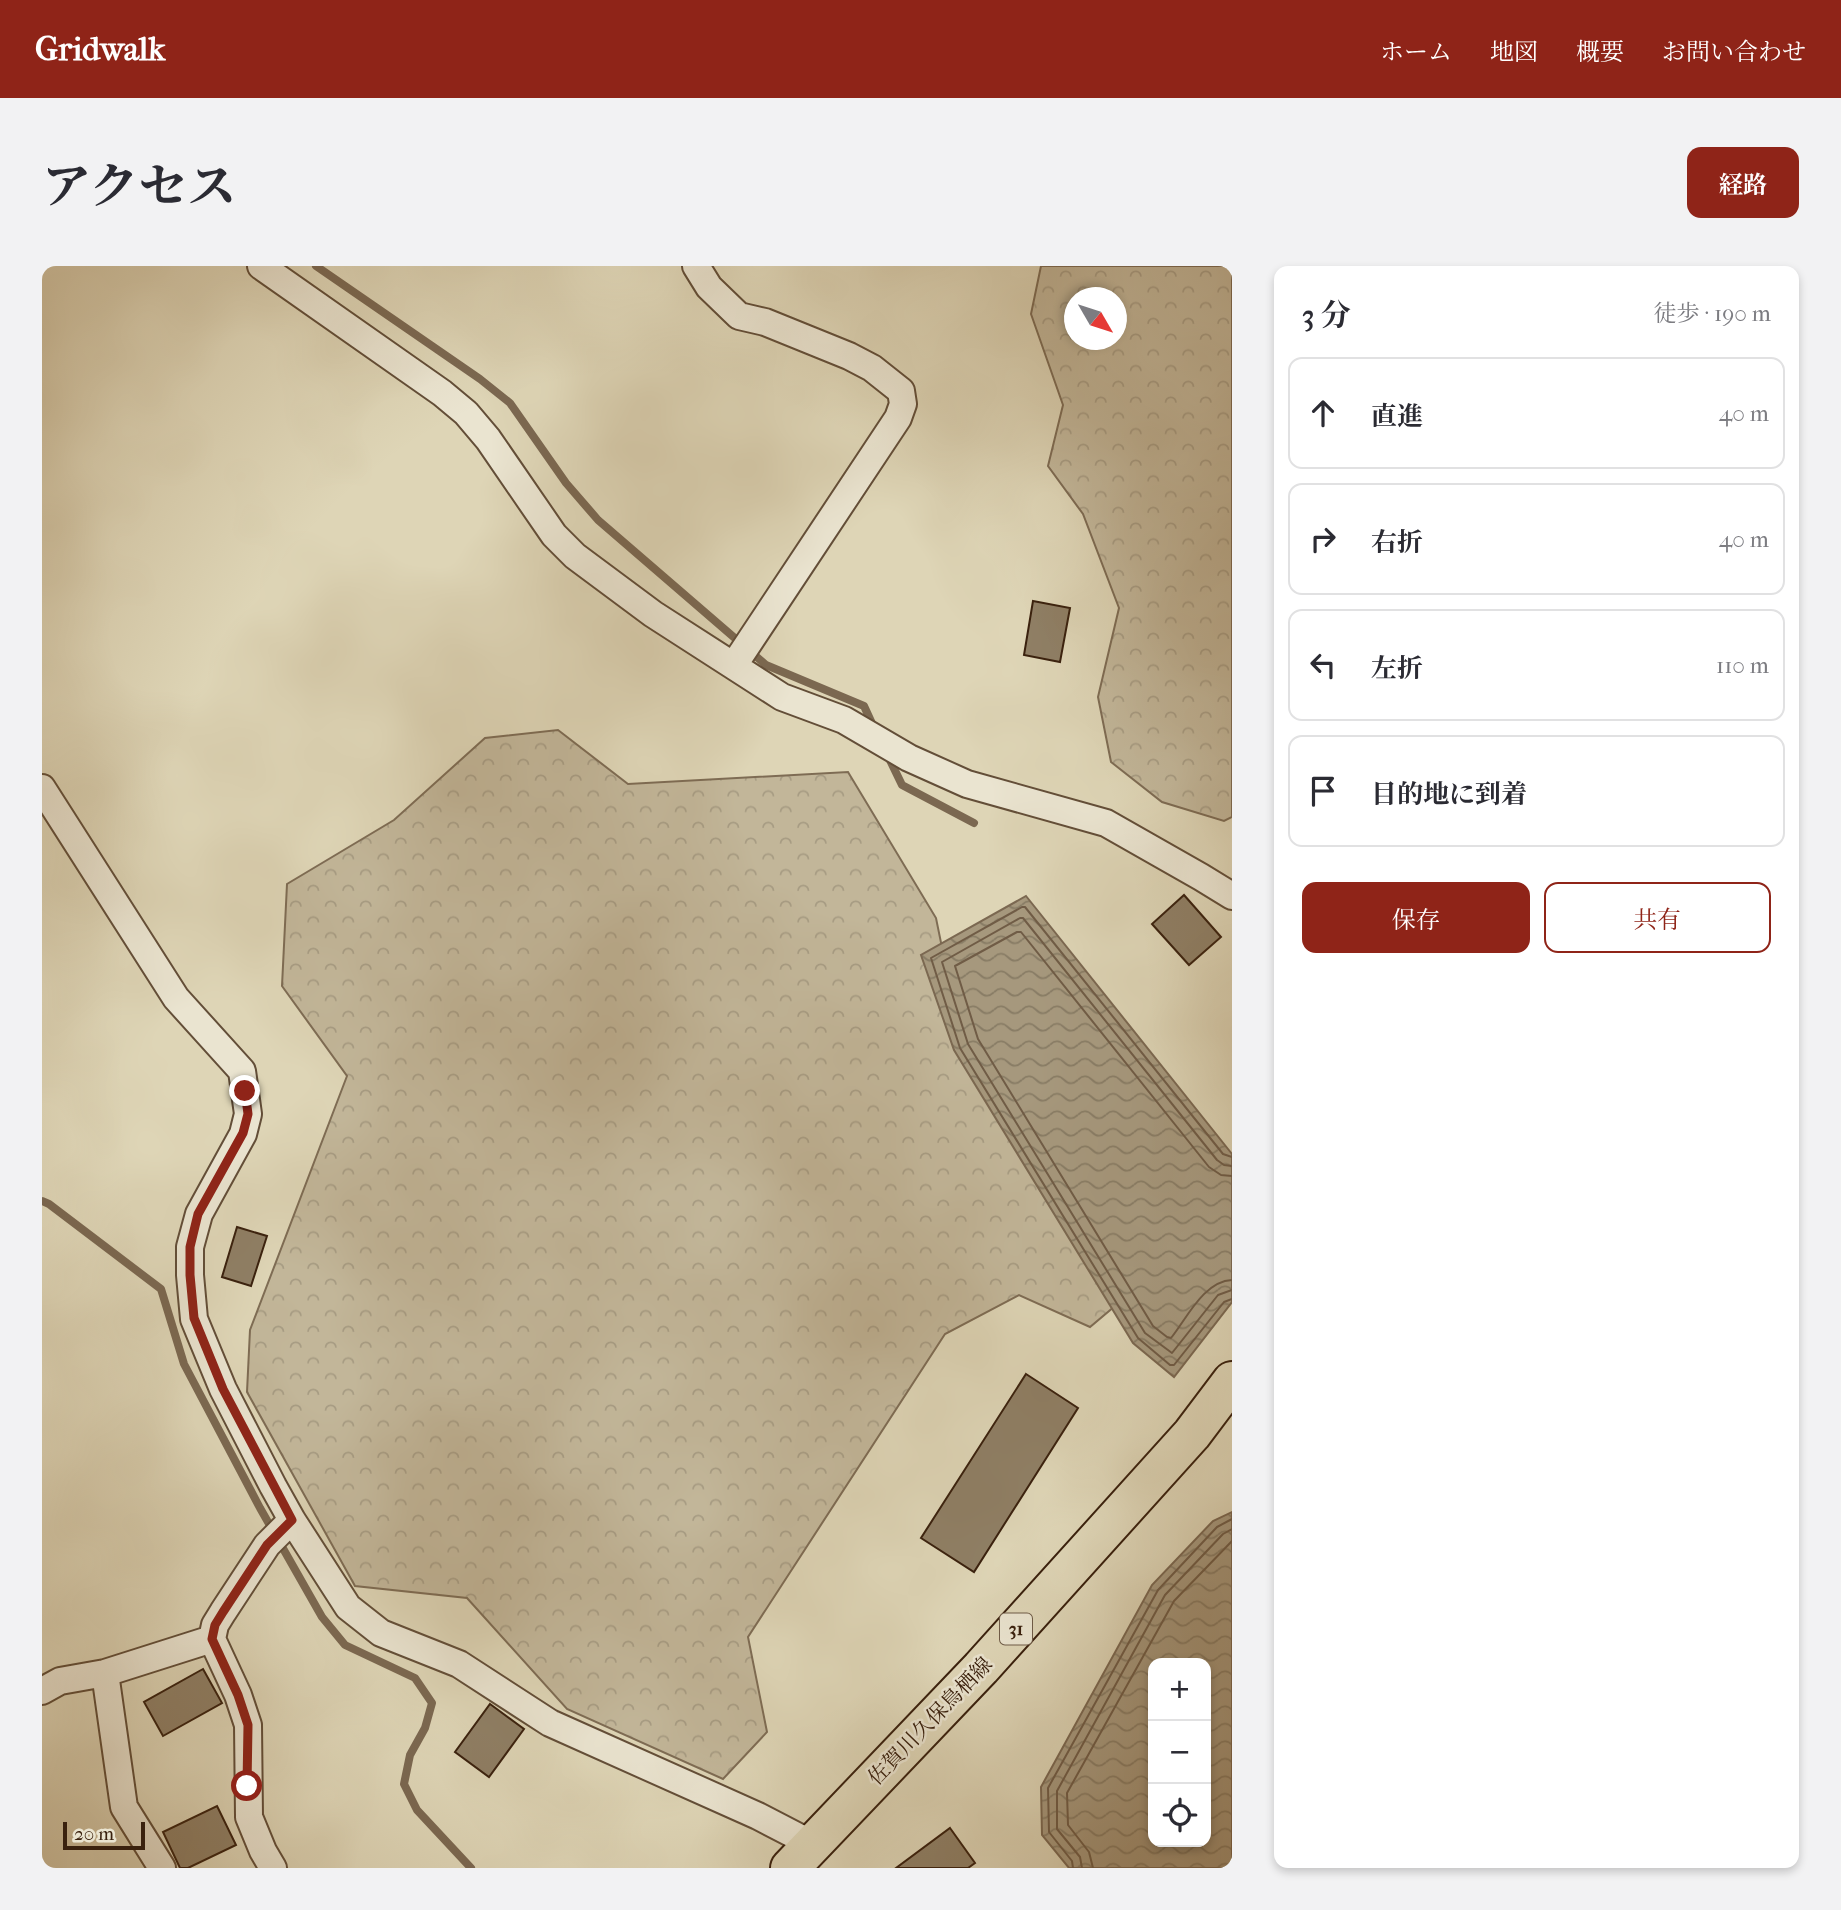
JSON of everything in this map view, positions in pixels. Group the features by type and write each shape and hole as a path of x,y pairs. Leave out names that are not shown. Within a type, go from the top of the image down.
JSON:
{"main road":[{"name":"佐賀川久保鳥栖線","path":"801,1856 981,1668 1192,1434 1232,1381"}],"street":[{"path":"261,266 443,393 488,439 554,535 575,556 653,614 782,697 844,720 909,758 967,784 1105,823 1232,896"},
{"path":"696,266 709,287 739,316 765,322 849,356 872,368 901,391 902,404 898,418 734,665"},
{"path":"42,788 176,998 242,1071 248,1114 243,1133 198,1214 190,1247 194,1318 223,1389 292,1520 348,1606 381,1633 459,1664 550,1723 758,1816 801,1856"},
{"path":"273,1868 262,1851 249,1817 248,1725 238,1695 212,1639 215,1625 267,1545 292,1520"},
{"path":"42,1691 60,1681 105,1673 212,1639"},
{"path":"105,1673 124,1807 162,1868"}],"green space":[{"path":"1041,266 1232,266 1232,817 1224,821 1162,802 1111,762 1098,697 1119,608 1083,514 1048,466 1063,405 1031,314"},
{"path":"558,730 628,784 848,772 936,918 960,1036 1115,1306 1090,1327 1019,1295 945,1334 748,1637 767,1732 723,1779 567,1709 467,1598 355,1586 247,1392 250,1330 347,1076 282,986 287,884 394,820 485,738"}],"water":[{"path":"1026,896 1232,1154 1232,1302 1174,1377 1133,1343 954,1050 921,955"},
{"path":"1232,1512 1232,1868 1069,1868 1042,1835 1041,1787 1152,1585 1213,1521"}],"building":[{"path":"1033,601 1070,608 1060,662 1024,655"},
{"path":"1184,895 1221,937 1189,965 1152,924"},
{"path":"237,1227 267,1236 251,1286 222,1277"},
{"path":"1026,1374 1078,1408 974,1572 921,1538"},
{"path":"203,1669 222,1703 163,1736 144,1702"},
{"path":"490,1704 524,1729 489,1777 455,1752"},
{"path":"217,1806 236,1845 188,1868 180,1868 163,1832"},
{"path":"950,1828 975,1863 968,1868 896,1868"}],"waterway":[{"path":"316,266 480,379 510,403 566,483 598,520 766,665 864,706 875,730"},
{"path":"887,754 902,785 974,823"},
{"path":"42,1201 161,1289 184,1364 260,1508 322,1617 345,1645 415,1678 432,1703 425,1728 410,1755 404,1784 417,1810 471,1868"}],"route":[{"path":"245,1091 248,1114 243,1133 198,1214 190,1247 190,1275 194,1318 223,1389 292,1520 267,1545 215,1625 212,1639 238,1695 248,1725 247,1786"}]}
